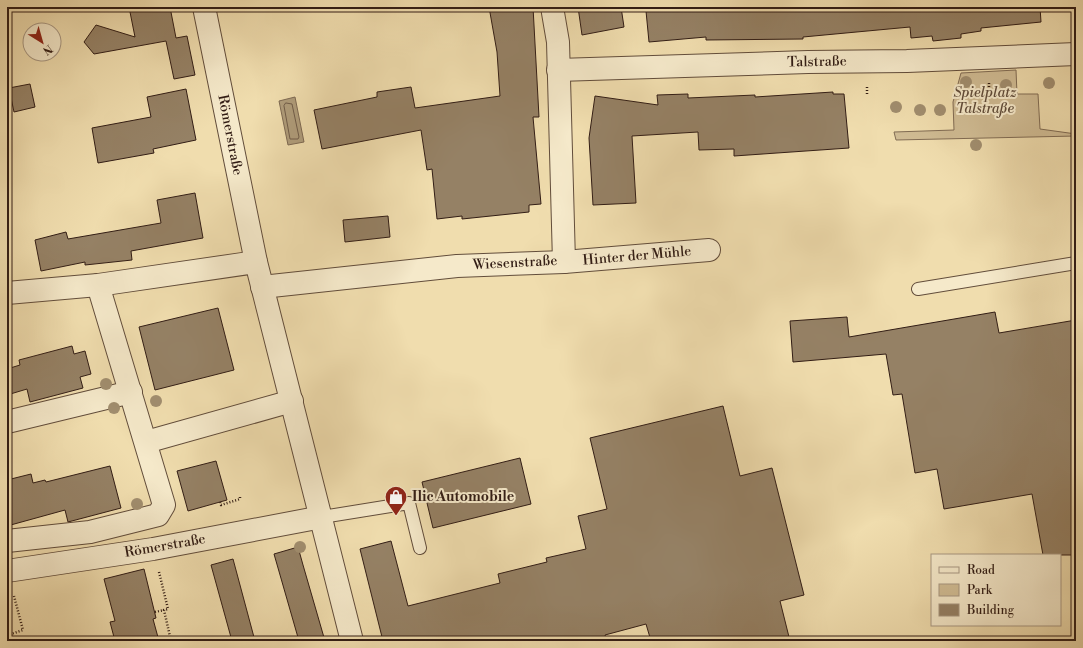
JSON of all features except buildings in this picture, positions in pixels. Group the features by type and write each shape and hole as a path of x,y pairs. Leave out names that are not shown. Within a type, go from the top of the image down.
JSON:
{"street":[{"name":"Römerstraße","path":"204,7 256,262 322,517 352,641"},
{"name":"Wiesenstraße","path":"262,287 457,266 564,262 558,42 552,7"},
{"name":"Talstraße","path":"558,70 808,62 907,61 1076,54"},
{"name":"Hinter der Mühle","path":"564,262 709,250"},
{"path":"7,293 98,284 256,262"},
{"name":"Römerstraße","path":"7,541 90,532 158,515 164,505 98,284"},
{"path":"7,422 131,392"},
{"path":"146,442 292,401"},
{"name":"Römerstraße","path":"8,570 153,549 322,517"}],"lane":[{"path":"918,289 1076,263"},
{"path":"322,517 409,503 420,548"}],"path":[{"path":"220,502 221,505 240,499 240,496"},
{"path":"153,549 168,609 155,612"},
{"path":"8,570 23,630 9,634 12,641"},
{"path":"164,610 171,641"}],"green space":[{"name":"Spielplatz Talstraße","path":"1016,70 1017,94 1038,94 1040,129 1076,134 1076,136 896,140 894,132 954,130 953,102 961,73"}],"water":[{"path":"295,97 304,142 288,145 279,101"}],"place":[{"name":"Ilic Automobile","path":"396,516"}]}
